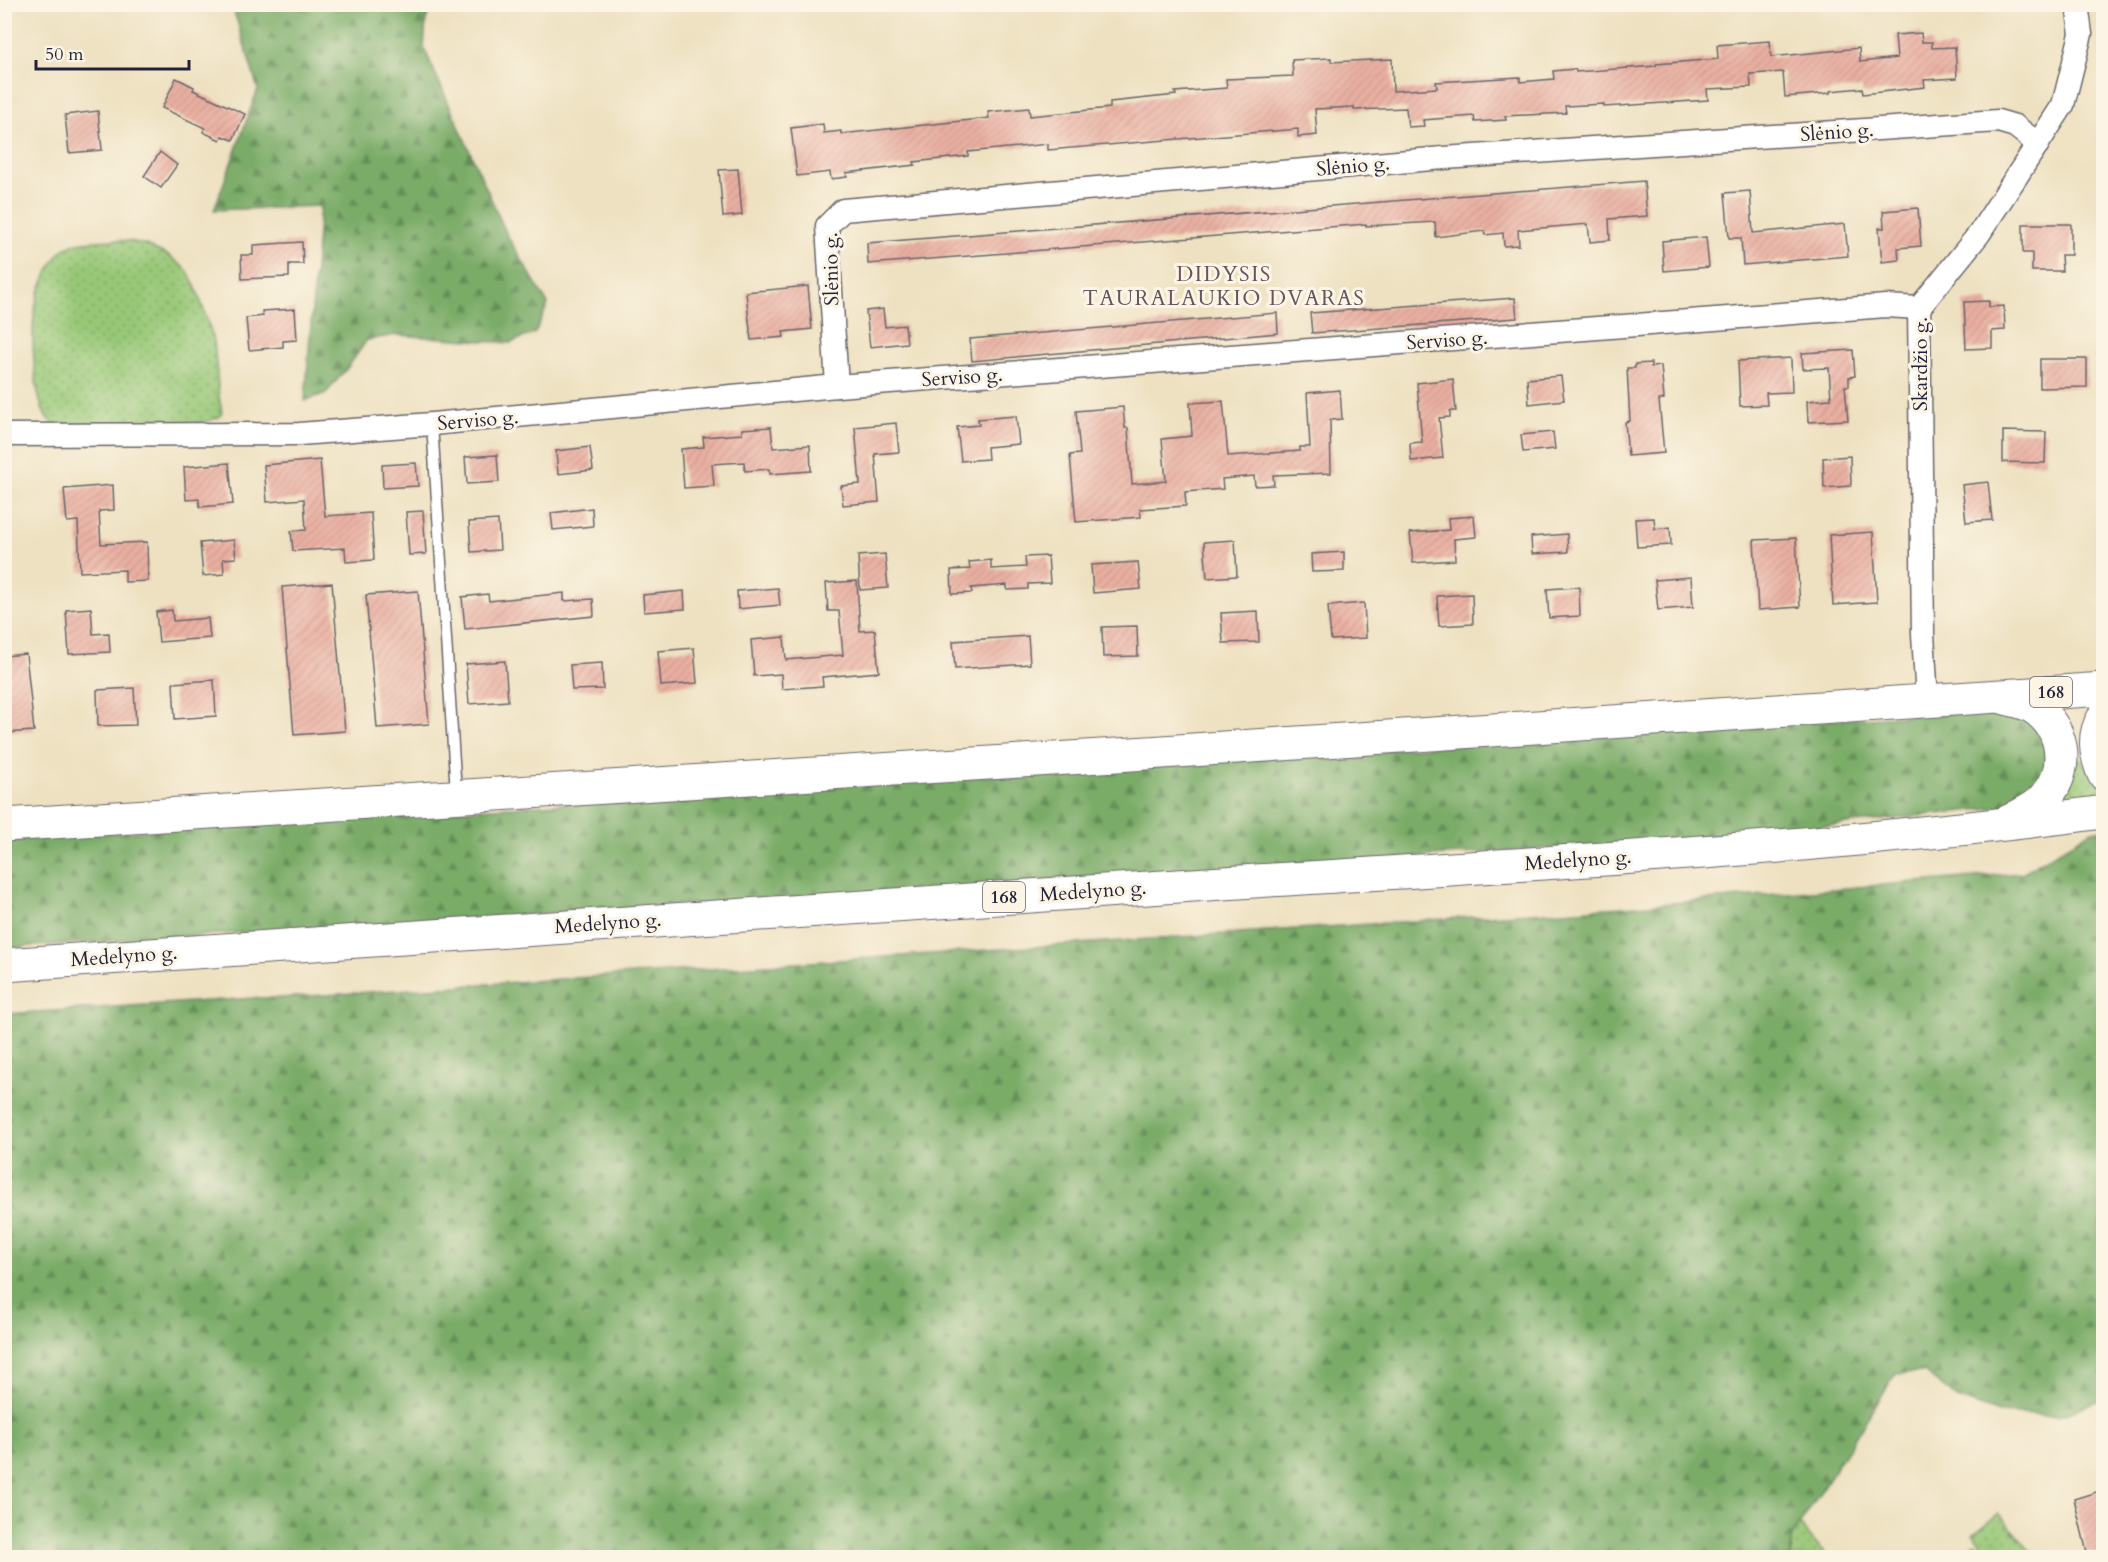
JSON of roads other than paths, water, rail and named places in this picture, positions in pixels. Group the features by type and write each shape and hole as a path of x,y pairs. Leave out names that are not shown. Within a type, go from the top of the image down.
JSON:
{"main road":[{"name":"168","path":"4,825 1118,755 2103,689"},
{"path":"1998,695 2032,707 2053,726 2062,750 2058,780 2040,803 2002,826"},
{"path":"2103,717 2098,726 2096,752 2103,774"},
{"name":"168","path":"2002,826 2103,812"},
{"name":"Medelyno g.","path":"4,965 780,911 1715,851 2002,826"}],"street":[{"name":"Skardžio g.","path":"1927,700 1923,634 1919,308 1979,234 2063,105 2081,34 2077,4"},
{"name":"Slėnio g.","path":"837,386 827,226 843,210 1444,158 1998,121 2015,126 2038,144"},
{"name":"Serviso g.","path":"4,435 298,434 432,424 837,386 1886,306 1919,308"}],"lane":[{"path":"432,424 456,796"}],"district":[{"name":"DIDYSIS TAURALAUKIO DVARAS","path":"1224,286"}]}
